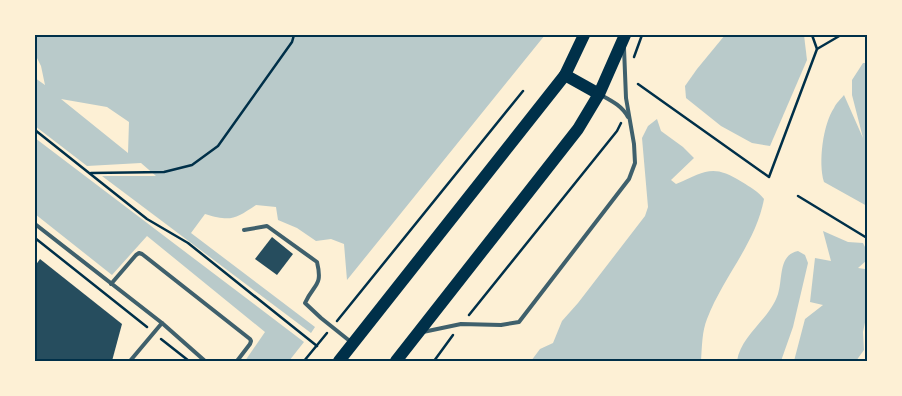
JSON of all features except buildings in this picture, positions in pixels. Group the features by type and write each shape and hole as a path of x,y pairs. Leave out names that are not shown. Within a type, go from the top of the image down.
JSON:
{"main road":[{"path":"339,361 565,74 584,35"},
{"path":"396,361 578,130 599,94 624,36"},
{"path":"565,74 599,94"}],"lane":[{"path":"418,333 462,324 501,325 519,322 629,179 635,164 634,144 626,98 624,36"},
{"path":"599,94 624,111 630,121"},
{"path":"35,224 162,323 205,361"},
{"path":"244,230 267,226 317,262 319,282 305,303 353,344"},
{"path":"111,284 136,255 142,254 250,340 250,344 238,361"},
{"path":"130,361 162,323"}],"path":[{"path":"91,173 164,172 192,165 218,146 292,42 294,35"},
{"path":"631,63 642,35"},
{"path":"812,35 817,49"},
{"path":"638,84 769,177 817,49 841,35"},
{"path":"304,361 523,91"},
{"path":"434,361 617,130 624,111"},
{"path":"35,130 147,219 188,243 317,346"},
{"path":"798,196 867,238"},
{"path":"35,238 189,361"}],"shaded area":[{"path":"35,35 545,35 347,280 344,244 331,239 316,241 297,228 278,220 276,207 256,205 232,218 221,218 205,214 191,233 315,327 311,333 102,176 156,176 141,163 87,166 35,126 35,78 45,85 41,66 35,54","holes":["61,99 107,107 129,122 128,153"]},
{"path":"725,35 804,35 807,60 770,146 752,143 721,126 686,98 685,86"},
{"path":"863,63 867,63 867,206 824,182 821,165 824,133 830,115 844,95 863,138 852,95 852,80"},
{"path":"657,119 661,131 683,147 694,158 671,180 676,184 702,173 716,171 732,176 757,191 764,199 760,215 747,245 705,324 701,361 531,361 540,349 553,343 562,321 645,216 648,207 642,138 648,126"},
{"path":"35,138 304,342 289,361 245,361 265,332 147,236 112,275 35,214"},
{"path":"823,231 848,242 863,243 867,251 867,260 858,268 865,269 867,313 863,332 864,350 856,361 794,361 805,319 823,305 810,302 815,258 831,261"},
{"path":"798,251 805,255 808,263 793,327 781,361 737,361 744,343 774,303 778,294 784,262 792,253"}]}
